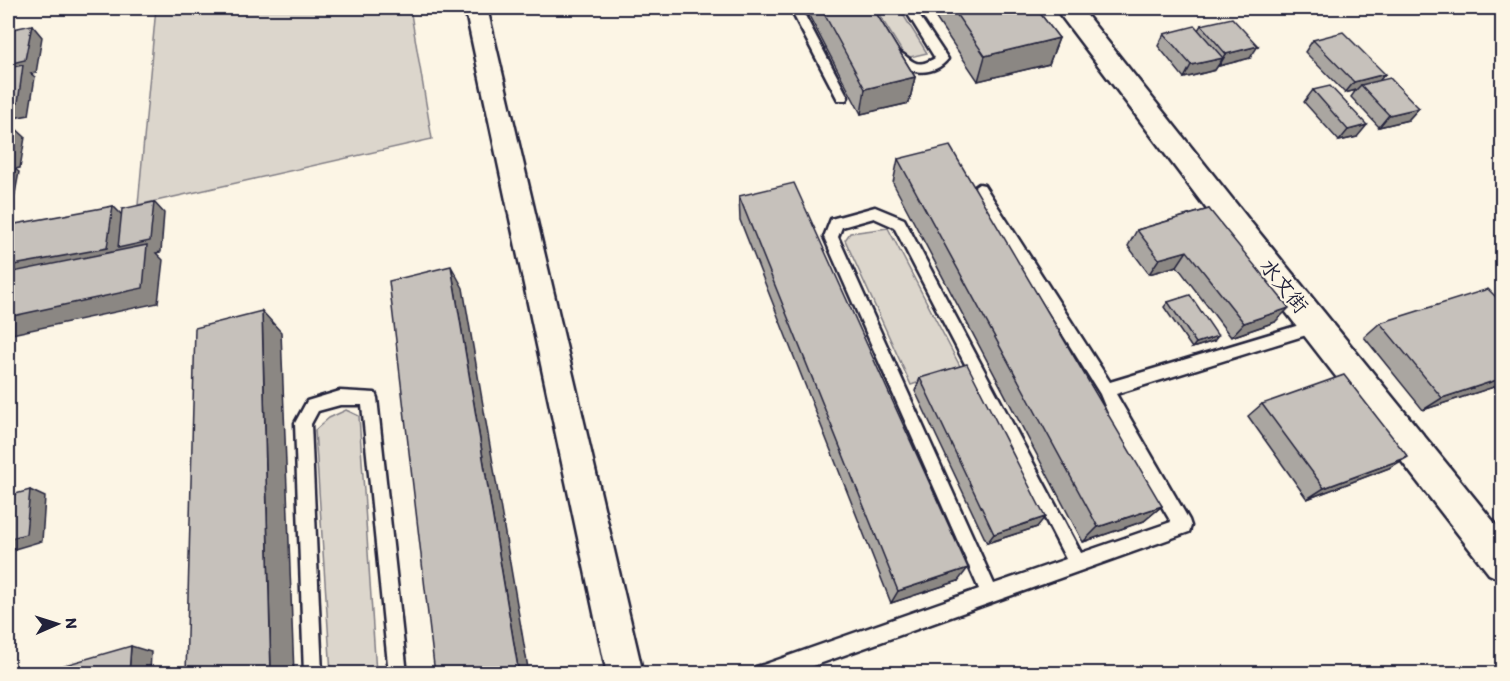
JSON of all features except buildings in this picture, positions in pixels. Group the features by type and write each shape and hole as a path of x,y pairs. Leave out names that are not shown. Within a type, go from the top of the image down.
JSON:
{"street":[{"path":"476,8 625,674"},
{"name":"水文街","path":"1068,8 1503,561"}],"lane":[{"path":"795,8 842,97"},
{"path":"889,44 900,63 911,69 934,65 942,59 909,8"},
{"path":"763,674 1183,526 1116,413 1106,390 979,189"},
{"path":"990,594 831,237 836,223 875,212 899,223 1077,563"},
{"path":"1106,390 1316,326"},
{"path":"314,674 303,423 313,406 340,398 369,398 398,674"}],"shaded area":[{"path":"156,8 410,8 432,139 138,205"},
{"path":"875,8 899,8 927,53 906,58"},
{"path":"888,228 961,368 911,385 845,240 850,233"},
{"path":"346,410 359,416 376,673 331,673 315,430 329,418"}]}
